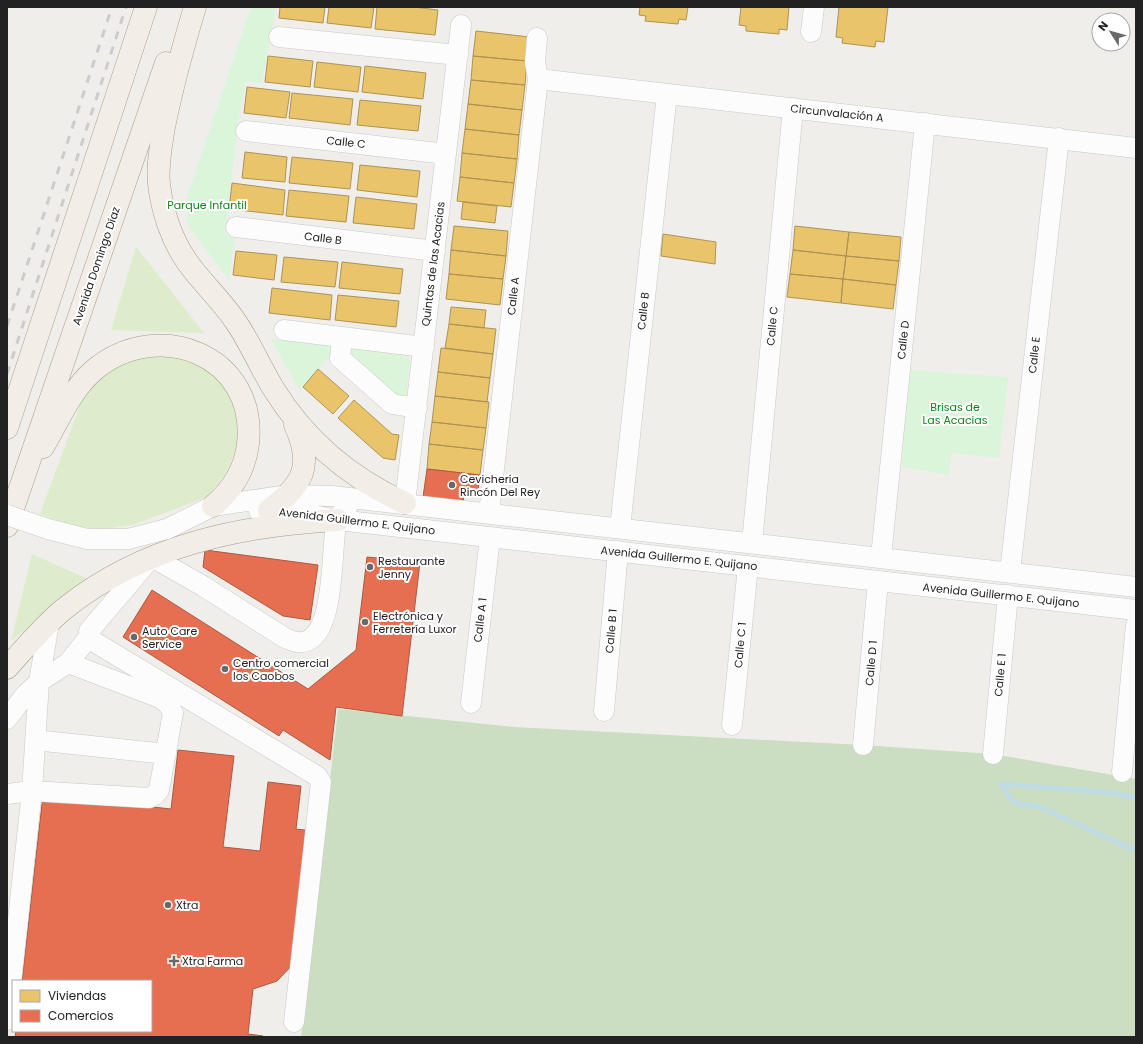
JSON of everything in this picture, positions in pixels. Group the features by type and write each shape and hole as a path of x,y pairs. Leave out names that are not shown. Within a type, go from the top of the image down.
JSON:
{"main road":[{"path":"7,428 146,7"},
{"name":"Avenida Domingo Díaz","path":"7,526 19,487 185,7"},
{"path":"195,7 169,104 161,146 159,168 161,197 165,215 180,250 188,263 240,327 273,387 290,414 306,434 331,458 381,492 405,503"},
{"path":"19,487 76,391 93,372 105,362 126,352 139,348 165,346 190,350 211,359 229,375 243,398 249,425 248,442 244,462 233,486 226,495 208,509"},
{"path":"269,510 288,495 302,475 304,463 299,433 290,414"},
{"path":"7,668 49,623 64,610 95,587 124,570 152,557 195,542 246,529 338,520"}],"street":[{"path":"811,32 814,7"},
{"name":"Quintas de las Acacias","path":"405,503 461,25"},
{"path":"279,37 458,55"},
{"name":"Calle A","path":"489,513 538,79 535,62 537,38"},
{"name":"Circunvalación A","path":"538,79 1136,148"},
{"name":"Calle B","path":"620,528 667,94"},
{"name":"Calle C","path":"752,543 793,108"},
{"name":"Calle D","path":"881,558 925,123"},
{"name":"Calle C","path":"246,132 446,154"},
{"name":"Calle E","path":"1010,572 1059,138"},
{"name":"Calle B","path":"236,228 435,251"},
{"path":"284,330 424,347"},
{"path":"342,337 340,358 392,404 417,408"},
{"name":"Avenida Guillermo E. Quijano","path":"208,509 288,495 332,496 405,503 1136,587"},
{"path":"7,719 25,695 39,682 68,663 89,636 89,631 152,557 203,586 286,638 298,642 308,641 320,628 328,608 338,520 348,507 375,501"},
{"path":"7,515 48,529 87,539 128,539 167,529 208,509"},
{"name":"Avenida Guillermo E. Quijano","path":"208,509 217,515 269,510 302,513 338,520 1136,610"},
{"path":"593,548 596,525"},
{"name":"Calle A 1","path":"471,703 490,537"},
{"name":"Calle B 1","path":"604,711 618,551"},
{"name":"Calle C 1","path":"732,725 748,566"},
{"name":"Calle D 1","path":"864,745 878,581"},
{"name":"Calle E 1","path":"993,754 1008,595"},
{"path":"7,1020 32,791 39,682 49,623"},
{"path":"1122,772 1136,625"},
{"path":"89,636 92,640 317,776 321,782 294,1022"},
{"path":"7,794 32,791 149,798 155,795 159,790 173,713 168,704 160,698 68,663"},
{"path":"35,740 166,754"}],"green space":[{"name":"Parque Infantil","path":"251,7 276,7 262,83 246,81 238,122 225,235 235,236 229,279 188,226 185,203"},
{"path":"136,247 204,333 111,330"},
{"path":"271,339 330,346 330,356 299,390"},
{"path":"348,348 403,354 410,360 406,396 390,396 347,355"},
{"path":"129,354 193,358 216,375 228,392 236,413 238,442 228,470 207,497 133,525 104,529 72,526 40,514 89,381"},
{"name":"Brisas de Las Acacias","path":"911,370 1008,377 999,458 951,453 949,475 902,467 905,418"},
{"path":"32,554 88,579 11,641"},
{"path":"338,709 514,727 863,745 993,754 1136,779 1136,1037 301,1037"}],"building: Viviendas":[{"path":"280,7 325,7 323,23 279,18"},
{"path":"329,7 374,7 371,28 327,23"},
{"path":"377,7 414,7 438,10 435,35 375,29"},
{"path":"640,7 688,7 686,20 679,19 678,24 645,21 646,16 639,15"},
{"path":"741,7 789,7 787,30 779,29 779,34 746,31 746,26 739,25"},
{"path":"839,7 888,7 884,42 876,41 875,47 842,43 843,38 836,37"},
{"path":"476,31 530,37 527,61 473,56"},
{"path":"268,56 313,61 310,87 265,82"},
{"path":"473,56 527,61 525,85 471,80"},
{"path":"317,62 361,67 358,92 314,87"},
{"path":"365,66 426,73 423,99 362,92"},
{"path":"471,80 525,85 522,110 468,104"},
{"path":"247,87 290,92 286,118 244,113"},
{"path":"292,93 353,99 350,125 289,118"},
{"path":"360,100 421,106 418,131 357,125"},
{"path":"468,104 522,110 519,135 465,129"},
{"path":"465,129 519,135 517,159 462,153"},
{"path":"245,152 287,157 285,182 242,178"},
{"path":"462,153 517,159 514,183 460,177"},
{"path":"292,157 353,163 350,189 289,183"},
{"path":"360,165 420,171 417,197 357,190"},
{"path":"460,177 514,183 511,207 457,201"},
{"path":"232,183 285,190 283,215 229,209"},
{"path":"289,190 349,196 346,222 286,216"},
{"path":"356,197 417,204 414,229 353,223"},
{"path":"463,202 497,206 495,223 461,219"},
{"path":"454,226 508,231 506,256 451,250"},
{"path":"795,226 849,232 846,256 793,250"},
{"path":"849,232 901,237 899,261 846,256"},
{"path":"663,234 716,242 715,264 661,256"},
{"path":"451,250 506,256 503,279 449,274"},
{"path":"793,250 846,256 843,279 790,274"},
{"path":"236,251 277,255 274,280 233,275"},
{"path":"846,256 899,261 896,285 843,279"},
{"path":"284,257 338,262 335,287 281,282"},
{"path":"342,262 403,269 400,294 339,288"},
{"path":"449,274 503,279 500,305 446,299"},
{"path":"790,274 843,279 841,303 787,297"},
{"path":"843,279 896,285 893,309 841,303"},
{"path":"272,288 332,295 330,320 269,313"},
{"path":"338,295 399,301 396,327 335,320"},
{"path":"451,307 486,310 484,328 449,324"},
{"path":"449,324 496,329 493,354 445,348"},
{"path":"441,348 493,354 490,378 438,372"},
{"path":"318,369 349,396 333,414 303,387"},
{"path":"438,372 490,378 487,402 435,396"},
{"path":"435,396 489,402 486,428 432,422"},
{"path":"354,400 392,434 399,435 395,460 383,458 338,418"},
{"path":"432,422 486,428 483,450 429,444"},
{"path":"429,444 483,450 480,475 427,469"}],"building: Comercios":[{"name":"Cevichería Rincón Del Rey","path":"427,469 480,475 477,497 464,496 463,502 423,497"},
{"path":"205,550 318,565 310,620 283,616 203,567"},
{"name":"Centro comercial los Caobos","path":"367,557 420,562 402,716 336,707 330,760 283,730 279,736 123,637 152,590 308,689 356,650"},
{"name":"Xtra","path":"178,750 234,756 223,847 260,851 268,782 301,786 296,829 313,831 298,959 277,981 253,989 248,1034 263,1037 15,1037 16,1032 152,1032 152,980 22,980 43,795 171,809"}],"waterway":[{"path":"1136,798 1115,793 1001,784 1015,803 1040,807 1129,848 1136,849"}],"railway":[{"path":"7,326 112,7"},
{"path":"7,374 126,7"}],"place":[{"name":"Cevichería Rincón Del Rey","path":"452,485"},
{"name":"Restaurante Jenny","path":"370,567"},
{"name":"Electrónica y Ferretería Luxor","path":"365,622"},
{"name":"Auto Care Service","path":"134,637"},
{"name":"Centro comercial los Caobos","path":"225,669"},
{"name":"Xtra","path":"168,905"},
{"name":"Xtra Farma","path":"174,961"}]}
